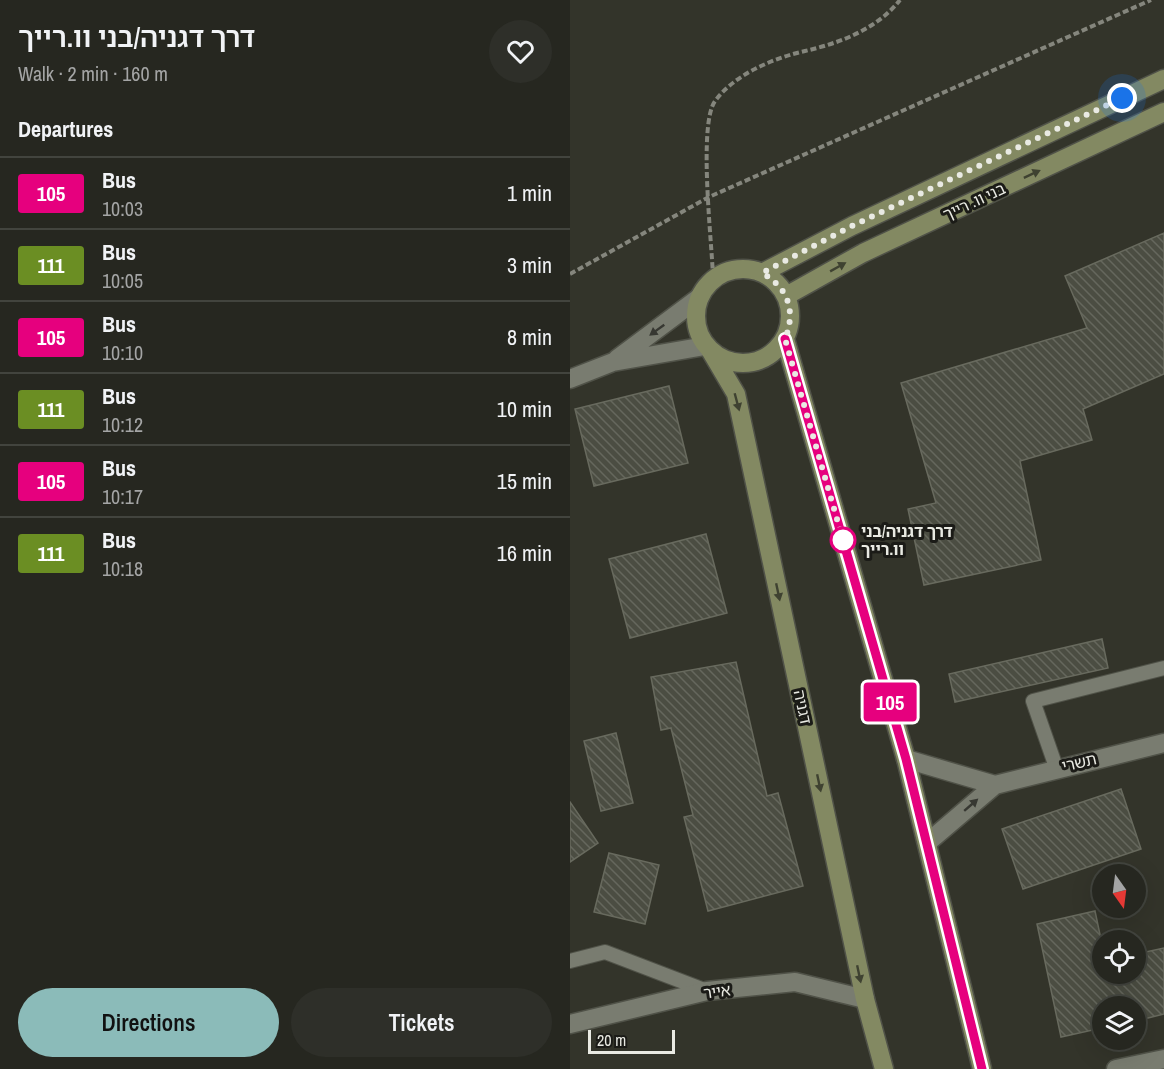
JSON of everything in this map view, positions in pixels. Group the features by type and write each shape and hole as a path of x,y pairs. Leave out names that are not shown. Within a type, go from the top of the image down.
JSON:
{"street":[{"name":"בני וו. רייך","path":"762,273 852,226 1164,79"},
{"name":"בני וו. רייך","path":"786,296 863,253 1164,112"},
{"path":"613,362 700,297 714,279 737,269 762,273 772,278 786,296 791,310 790,325 785,339 776,351 750,363 728,361 708,348 696,322 700,297"},
{"path":"785,339 906,759 982,1069"},
{"path":"570,379 613,362 708,348"},
{"name":"דגניה","path":"708,348 736,394 865,999 884,1069"},
{"name":"תשרי","path":"927,843 994,785 1056,767 1164,742"},
{"path":"906,759 994,785"},
{"name":"אייר","path":"570,1024 707,991 795,982 865,999"},
{"path":"1116,1069 1164,1059"}],"lane":[{"path":"1056,767 1033,701 1164,668"},
{"path":"570,961 605,952 707,991"}],"path":[{"path":"714,279 706,144 714,102 739,78 783,56 834,45 868,28 900,0"},
{"path":"570,274 709,197 1151,0"}],"building":[{"path":"1164,233 1164,374 1083,409 1092,440 1020,461 1041,560 924,585 908,509 936,503 901,383 1087,328 1065,276"},
{"path":"669,386 688,463 594,486 575,409"},
{"path":"706,534 727,613 630,638 609,559"},
{"path":"1102,639 1108,668 955,702 949,674"},
{"path":"736,662 767,796 778,793 803,886 708,911 684,817 693,815 671,728 661,730 651,677"},
{"path":"616,733 633,803 601,811 584,741"},
{"path":"1121,789 1141,849 1023,889 1002,829"},
{"path":"570,802 598,843 570,862"},
{"path":"609,853 659,865 645,924 594,912"},
{"path":"1092,912 1092,918 1096,918 1099,930 1092,930 1092,984 1146,984 1146,952 1164,948 1164,1014 1146,1018 1146,996 1092,996 1092,1030 1061,1037 1037,924"}],"bus line":[{"name":"105","path":"785,339 906,759 982,1069"}],"place":[{"name":"דרך דגניה/בני וו.רייך","path":"843,540"}],"route":[{"path":"843,540 785,339 790,325 791,310 780,286 772,278 762,273 852,226 1122,98"}]}
